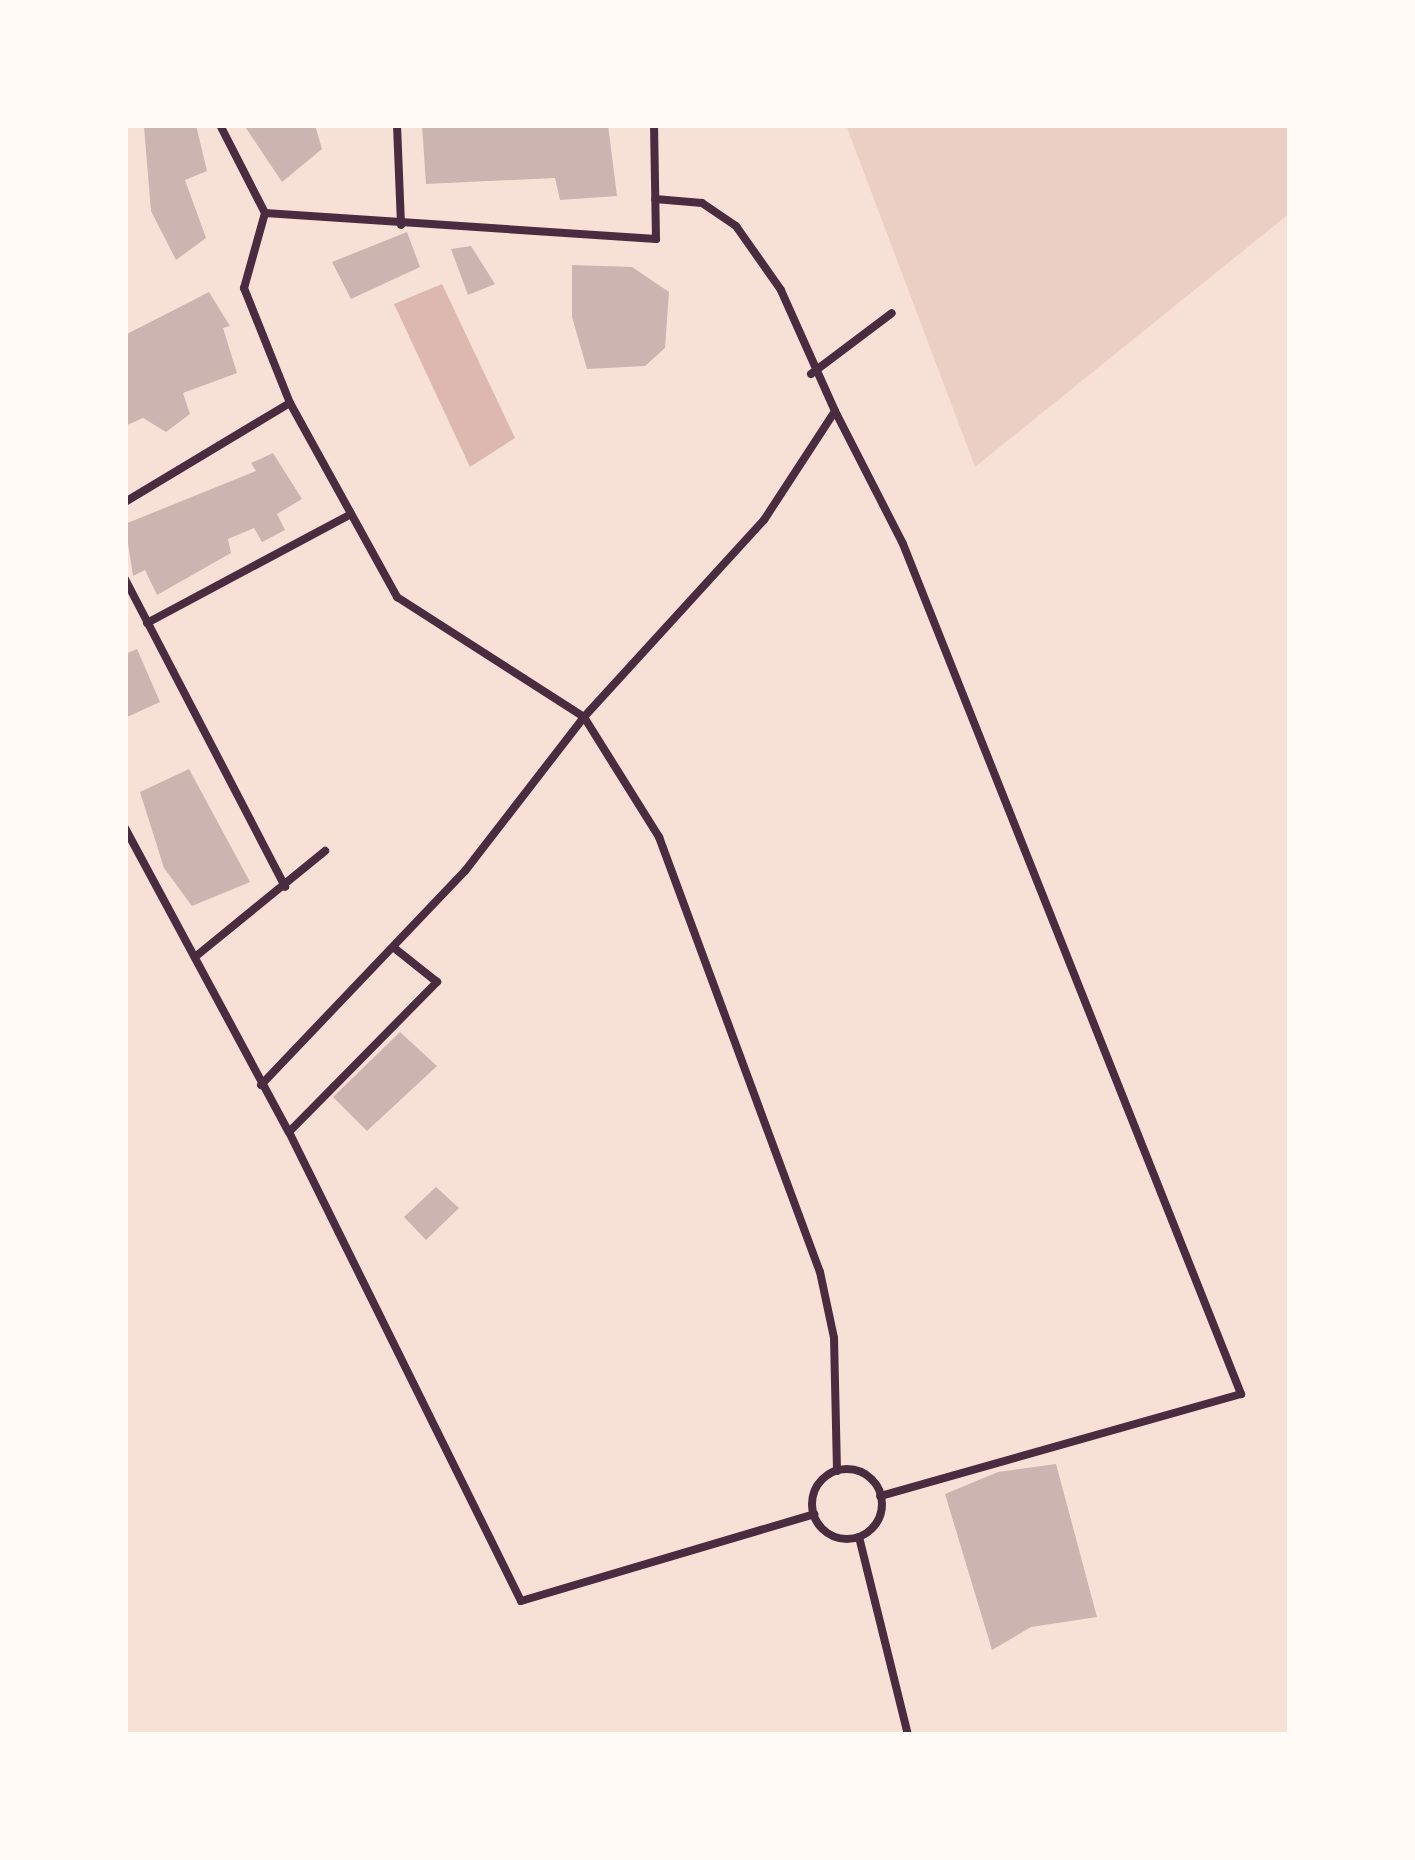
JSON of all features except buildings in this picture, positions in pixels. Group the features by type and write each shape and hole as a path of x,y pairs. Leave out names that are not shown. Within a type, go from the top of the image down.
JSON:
{"lane":[{"path":"220,125 265,213 244,288 290,403 398,597 584,716 659,837 820,1272 834,1338 837,1471"},
{"path":"397,125 402,226"},
{"path":"265,213 402,226 656,239 654,125"},
{"path":"655,200 702,204 736,226 781,290 811,374 835,411 903,544 1241,1394 880,1496"},
{"path":"811,374 892,312"},
{"path":"125,502 290,403"},
{"path":"260,1085 392,947 584,716 764,520 835,411"},
{"path":"147,622 352,514"},
{"path":"125,579 285,886"},
{"path":"125,828 260,1085 289,1132 521,1601 814,1514"},
{"path":"195,957 325,852"},
{"path":"289,1132 436,982 392,947"},
{"path":"837,1471 860,1472 880,1496 878,1517 859,1536 832,1536 814,1514 818,1484 837,1471"},
{"path":"859,1536 908,1735"}],"shaded area":[{"path":"846,125 1290,125 1290,213 975,467"},
{"path":"442,284 515,438 470,467 394,304"}]}
